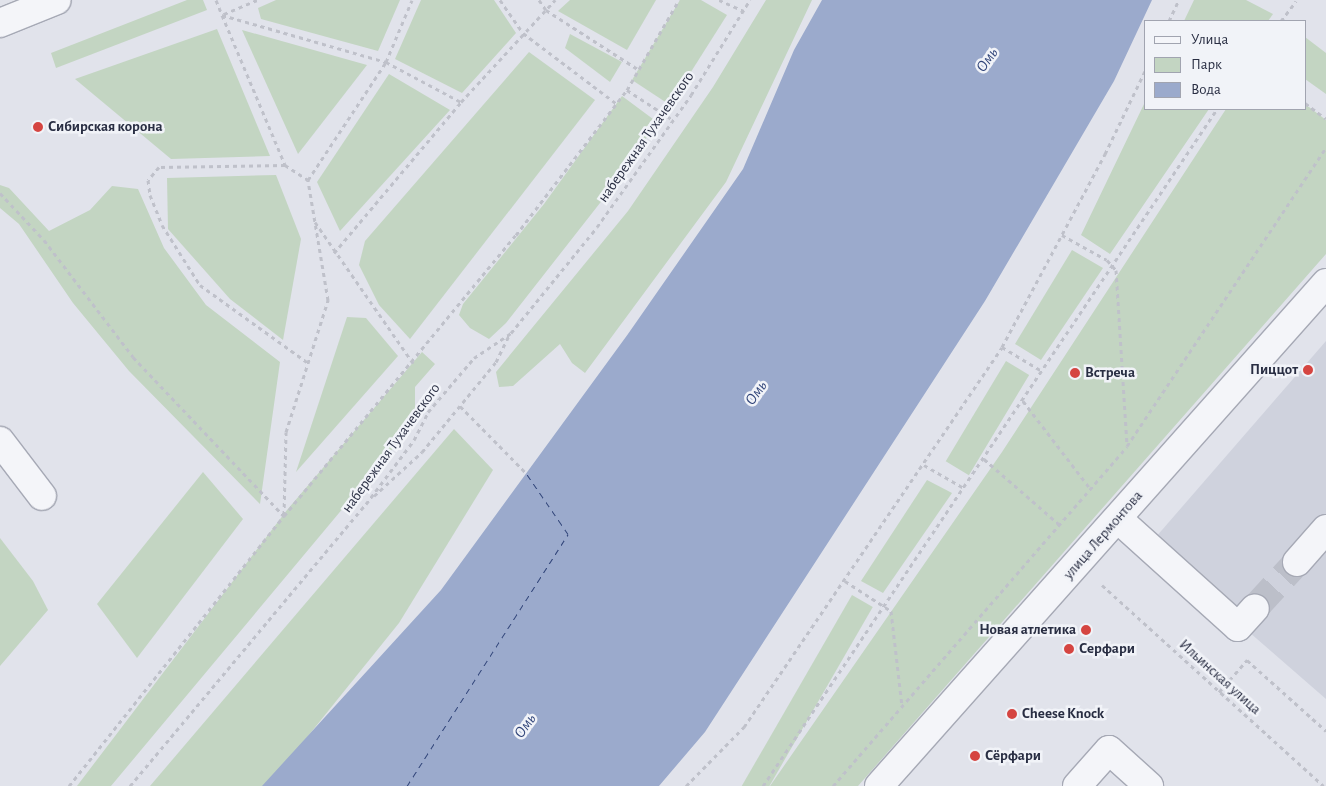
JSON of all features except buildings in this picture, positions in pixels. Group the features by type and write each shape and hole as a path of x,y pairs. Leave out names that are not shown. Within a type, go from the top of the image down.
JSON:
{"street":[{"path":"0,23 57,0"},
{"name":"улица Лермонтова","path":"879,786 1326,283"},
{"path":"0,441 42,496"},
{"path":"1118,519 1238,627 1255,608"},
{"path":"1297,562 1326,530"},
{"path":"1077,786 1109,750 1149,786"}],"path":[{"path":"216,0 285,165"},
{"path":"222,15 257,0"},
{"path":"284,516 286,432 328,300 308,180 386,62 412,0"},
{"path":"500,0 522,33 617,104"},
{"path":"539,0 546,10 639,70"},
{"path":"334,253 461,102 522,33 555,0"},
{"path":"69,786 284,516 413,363 617,104 679,0"},
{"path":"719,0 744,11"},
{"name":"набережная Тухачевского","path":"130,786 366,504 414,440 428,412 474,358 511,333 597,227 673,120 750,0"},
{"path":"1169,20 1179,0"},
{"path":"1282,20 1296,1"},
{"path":"222,15 386,62 461,102"},
{"path":"686,786 744,727 924,466 1002,347 1062,235 1144,73"},
{"path":"627,90 673,120"},
{"path":"1306,104 1326,119"},
{"path":"763,786 1023,401 1112,264 1216,110"},
{"path":"833,786 1060,525 1089,487 1127,446 1326,148"},
{"path":"308,180 285,165 159,167 148,180 150,195 162,225 200,285 308,362"},
{"path":"0,193 44,240 133,357 284,516"},
{"path":"313,219 334,253 413,363"},
{"path":"1062,235 1112,264 1116,270 1127,446"},
{"path":"366,504 422,452 496,362 511,333"},
{"path":"1002,347 1042,371"},
{"path":"1023,401 1089,487"},
{"path":"460,406 526,473"},
{"path":"984,459 1060,525"},
{"path":"924,466 964,488"},
{"path":"845,581 886,605 891,611 902,707"},
{"name":"Ильинская улица","path":"1102,586 1324,786"},
{"path":"1219,692 1247,660 1326,731"}],"shaded area":[{"path":"1326,341 1326,699 1149,545"}],"green space":[{"path":"187,0 203,0 207,10 56,68 51,53"},
{"path":"276,0 400,0 378,51 261,19 258,8"},
{"path":"421,0 494,0 516,33 462,93 395,59"},
{"path":"570,0 656,0 627,50 558,11"},
{"path":"680,0 701,0 727,15 670,105 632,80"},
{"path":"766,0 812,0 726,182 585,373 572,363 560,344 513,386 499,387 496,372 628,211 713,87"},
{"path":"1194,0 1246,0 1273,14 1269,20 1184,20"},
{"path":"217,29 270,156 171,159 75,79"},
{"path":"242,30 367,65 298,154"},
{"path":"570,34 622,62 610,82 565,48"},
{"path":"1306,38 1326,53 1326,94 1306,80"},
{"path":"529,52 595,100 410,339 379,305 359,265 365,241"},
{"path":"389,74 450,110 340,231 317,182"},
{"path":"622,96 657,122 618,180 506,323 489,339 470,328 459,315 463,304 544,204"},
{"path":"1144,104 1144,110 1208,110 1110,254 1081,235"},
{"path":"1306,105 1326,120 1326,254 858,786 770,786 1002,452 1225,110 1306,110"},
{"path":"276,175 301,239 283,340 230,299 168,229 167,178"},
{"path":"0,185 9,188 49,231 90,210 112,186 138,189 164,248 206,305 280,362 260,504 129,371 73,303 19,224 0,208"},
{"path":"1072,250 1103,268 1041,360 1015,344"},
{"path":"347,317 366,318 398,356 296,472"},
{"path":"422,352 435,364 415,387 415,422 111,786 77,786 287,510"},
{"path":"1006,361 1029,375 969,475 946,461"},
{"path":"454,429 493,470 399,623 271,782 267,786 150,786"},
{"path":"203,472 243,519 137,658 97,604"},
{"path":"927,480 952,493 883,593 861,581"},
{"path":"0,538 33,581 48,610 0,666"},
{"path":"852,595 873,607 769,786 742,786"}],"water":[{"name":"Омь","path":"822,0 1152,0 1114,81 985,301 705,732 659,786 262,786 441,590 628,334 743,169 794,50"}],"ferry route":[{"path":"407,786 568,534 526,473"}],"tunnel":[{"path":"1255,608 1297,562"}],"place":[{"name":"Сибирская корона","path":"38,127"},
{"name":"Пиццот","path":"1308,370"},
{"name":"Встреча","path":"1075,373"},
{"name":"Новая атлетика","path":"1086,630"},
{"name":"Серфари","path":"1069,649"},
{"name":"Cheese Knock","path":"1012,714"},
{"name":"Сёрфари","path":"975,756"}]}
